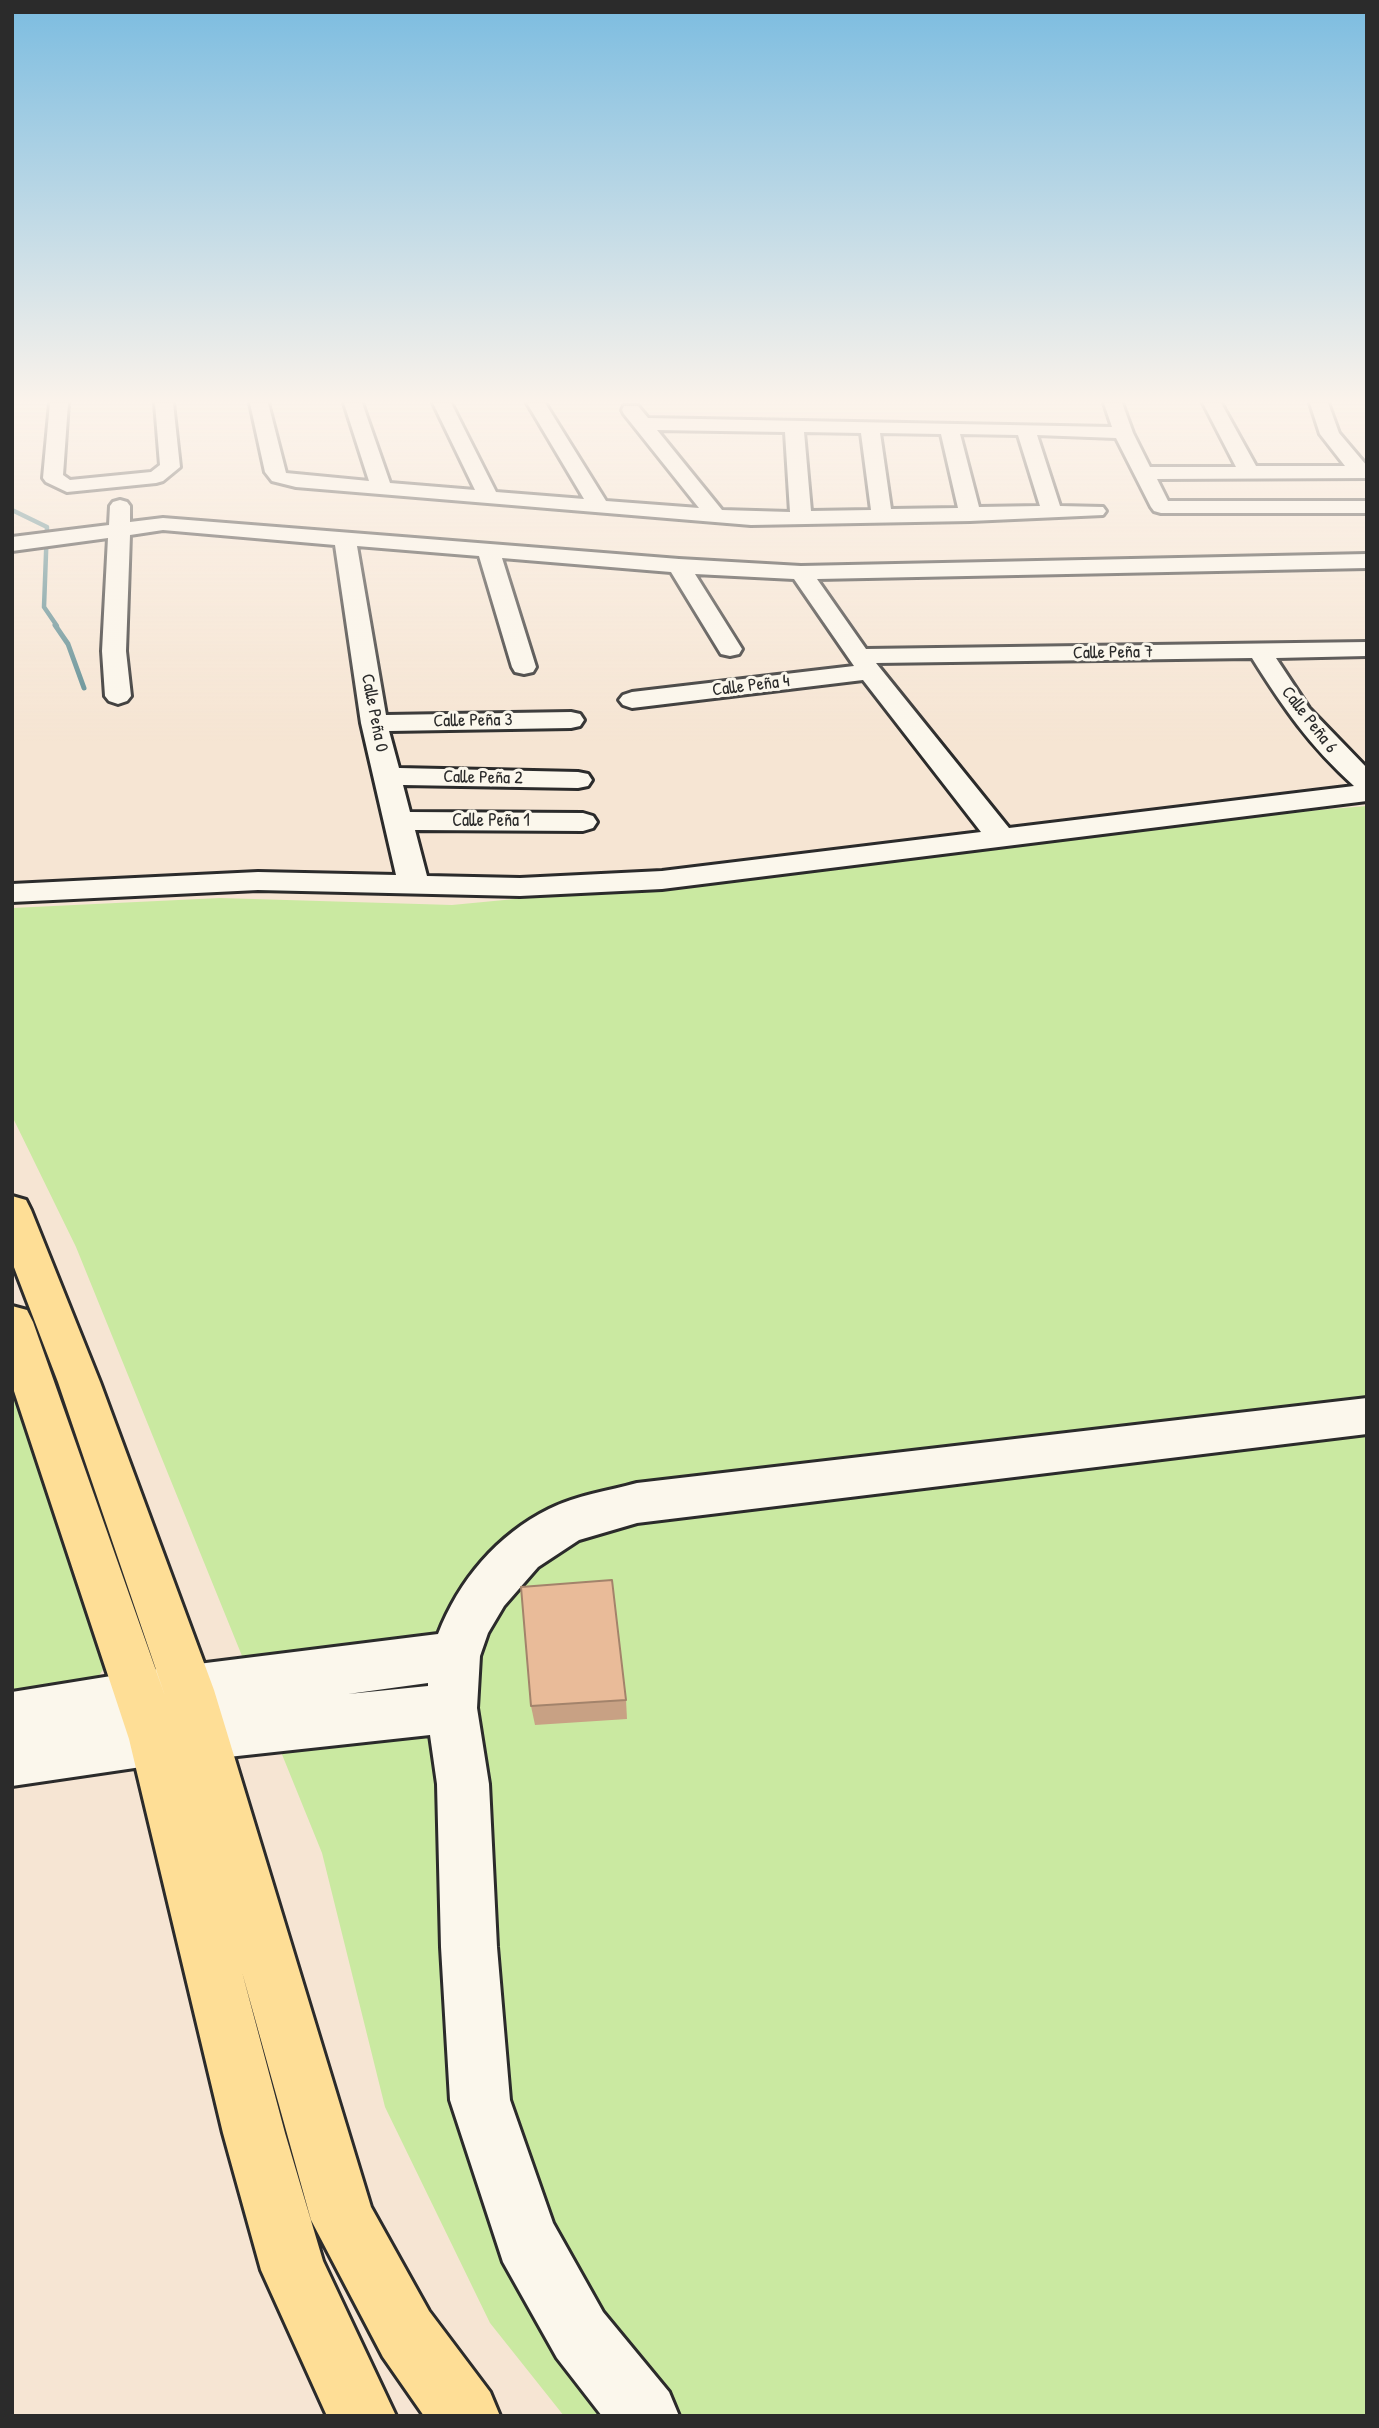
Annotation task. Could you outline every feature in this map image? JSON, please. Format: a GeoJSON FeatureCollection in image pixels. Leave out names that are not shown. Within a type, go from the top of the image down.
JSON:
{"type":"FeatureCollection","features":[{"type":"Feature","properties":{"kind":"main road"},"geometry":{"type":"LineString","coordinates":[[12,1210],[79,1382],[172,1715],[254,2133],[293,2270],[362,2416]]}},
{"type":"Feature","properties":{"kind":"main road"},"geometry":{"type":"LineString","coordinates":[[12,1322],[172,1715],[299,2076],[343,2220],[407,2334],[466,2416]]}},
{"type":"Feature","properties":{"kind":"street"},"geometry":{"type":"LineString","coordinates":[[118,696],[114,651],[119,516]]}},
{"type":"Feature","properties":{"kind":"street"},"geometry":{"type":"LineString","coordinates":[[720,516],[751,519],[913,516]]}},
{"type":"Feature","properties":{"kind":"street"},"geometry":{"type":"LineString","coordinates":[[12,544],[163,524],[679,566],[801,573],[1367,561]]}},
{"type":"Feature","properties":{"kind":"street","name":"Calle Peña 0"},"geometry":{"type":"LineString","coordinates":[[345,538],[374,723],[414,886]]}},
{"type":"Feature","properties":{"kind":"street"},"geometry":{"type":"LineString","coordinates":[[488,550],[524,667]]}},
{"type":"Feature","properties":{"kind":"street"},"geometry":{"type":"LineString","coordinates":[[679,566],[730,649]]}},
{"type":"Feature","properties":{"kind":"street"},"geometry":{"type":"LineString","coordinates":[[801,573],[864,664],[1001,838]]}},
{"type":"Feature","properties":{"kind":"street","name":"Calle Peña 7"},"geometry":{"type":"LineString","coordinates":[[864,664],[1259,650],[1367,649]]}},
{"type":"Feature","properties":{"kind":"street","name":"Calle Peña 6"},"geometry":{"type":"LineString","coordinates":[[1259,650],[1299,713],[1338,757],[1367,783]]}},
{"type":"Feature","properties":{"kind":"street","name":"Calle Peña 4"},"geometry":{"type":"LineString","coordinates":[[632,700],[864,664]]}},
{"type":"Feature","properties":{"kind":"street","name":"Calle Peña 3"},"geometry":{"type":"LineString","coordinates":[[374,723],[571,720]]}},
{"type":"Feature","properties":{"kind":"street","name":"Calle Peña 2"},"geometry":{"type":"LineString","coordinates":[[387,776],[578,780]]}},
{"type":"Feature","properties":{"kind":"street"},"geometry":{"type":"LineString","coordinates":[[12,893],[258,881],[336,881],[414,886],[572,886],[649,881],[1367,793]]}},
{"type":"Feature","properties":{"kind":"street","name":"Calle Peña 1"},"geometry":{"type":"LineString","coordinates":[[398,821],[583,822]]}},
{"type":"Feature","properties":{"kind":"street"},"geometry":{"type":"LineString","coordinates":[[645,2416],[579,2335],[526,2239],[480,2100],[469,1947],[463,1784],[454,1682],[467,1623],[486,1590],[521,1552],[566,1523],[637,1503],[1367,1416]]}},
{"type":"Feature","properties":{"kind":"street"},"geometry":{"type":"LineString","coordinates":[[12,1717],[172,1715],[454,1682]]}},
{"type":"Feature","properties":{"kind":"street"},"geometry":{"type":"LineString","coordinates":[[12,1760],[172,1715]]}},
{"type":"Feature","properties":{"kind":"green space"},"geometry":{"type":"Polygon","coordinates":[[[1367,806],[1367,2416],[564,2416],[490,2323],[385,2107],[322,1853],[76,1247],[12,1116],[12,908],[220,898],[452,905],[713,880],[1160,823],[1367,806]]]}},
{"type":"Feature","properties":{"kind":"green space"},"geometry":{"type":"Polygon","coordinates":[[[12,1392],[110,1660],[95,1681],[12,1704],[12,1392]]]}},
{"type":"Feature","properties":{"kind":"building"},"geometry":{"type":"Polygon","coordinates":[[[612,1580],[626,1700],[531,1706],[521,1587],[612,1580]]]}},
{"type":"Feature","properties":{"kind":"waterway"},"geometry":{"type":"LineString","coordinates":[[25,516],[47,527],[44,607],[57,626]]}},
{"type":"Feature","properties":{"kind":"waterway"},"geometry":{"type":"LineString","coordinates":[[55,625],[68,644],[84,688]]}}]}
